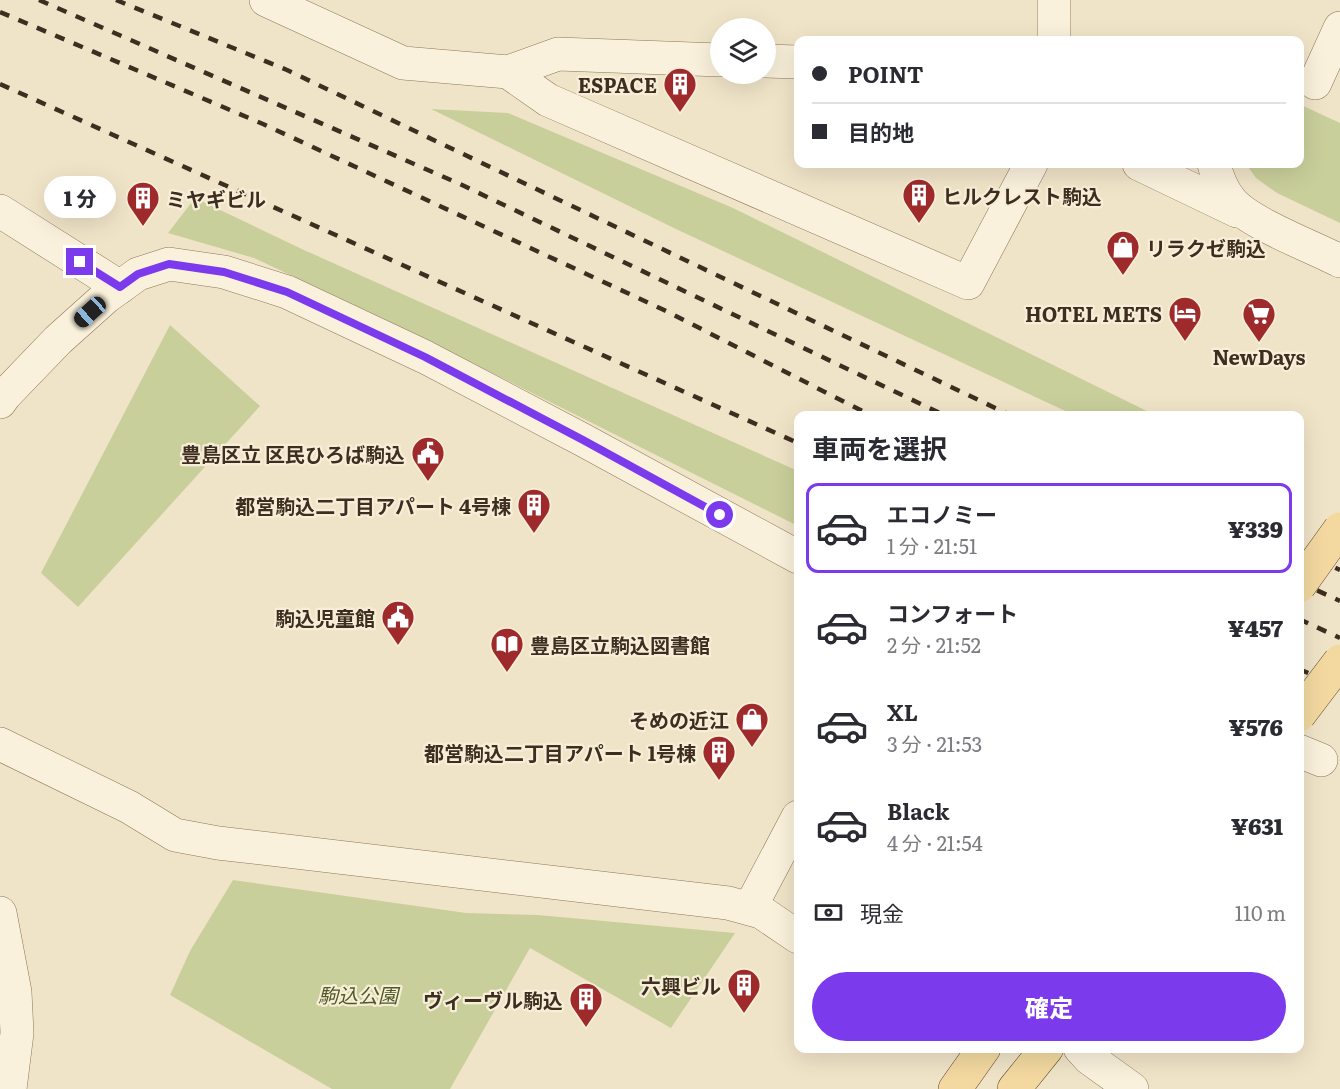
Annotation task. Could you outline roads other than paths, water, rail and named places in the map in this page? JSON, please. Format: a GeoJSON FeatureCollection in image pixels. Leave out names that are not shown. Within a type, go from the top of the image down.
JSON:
{"type":"FeatureCollection","features":[{"type":"Feature","properties":{"kind":"main road"},"geometry":{"type":"LineString","coordinates":[[1304,579],[1340,528]]}},
{"type":"Feature","properties":{"kind":"main road"},"geometry":{"type":"LineString","coordinates":[[1304,708],[1340,661]]}},
{"type":"Feature","properties":{"kind":"main road"},"geometry":{"type":"LineString","coordinates":[[955,1089],[973,1053]]}},
{"type":"Feature","properties":{"kind":"main road"},"geometry":{"type":"LineString","coordinates":[[1014,1089],[1043,1053]]}},
{"type":"Feature","properties":{"kind":"street"},"geometry":{"type":"LineString","coordinates":[[266,0],[403,63],[508,72],[558,54],[710,60]]}},
{"type":"Feature","properties":{"kind":"street"},"geometry":{"type":"LineString","coordinates":[[1054,0],[1054,36]]}},
{"type":"Feature","properties":{"kind":"street"},"geometry":{"type":"LineString","coordinates":[[1318,85],[1340,28]]}},
{"type":"Feature","properties":{"kind":"street"},"geometry":{"type":"LineString","coordinates":[[776,61],[794,62]]}},
{"type":"Feature","properties":{"kind":"street"},"geometry":{"type":"LineString","coordinates":[[508,72],[548,100],[968,283],[1029,168]]}},
{"type":"Feature","properties":{"kind":"street"},"geometry":{"type":"LineString","coordinates":[[1147,168],[1340,261]]}},
{"type":"Feature","properties":{"kind":"street"},"geometry":{"type":"LineString","coordinates":[[1215,168],[1217,178],[1231,202],[1252,218]]}},
{"type":"Feature","properties":{"kind":"street"},"geometry":{"type":"LineString","coordinates":[[0,211],[120,287]]}},
{"type":"Feature","properties":{"kind":"street"},"geometry":{"type":"LineString","coordinates":[[0,402],[4,395],[58,340],[138,274],[169,264],[224,272],[287,292],[425,357],[583,440],[794,556]]}},
{"type":"Feature","properties":{"kind":"street"},"geometry":{"type":"LineString","coordinates":[[0,744],[129,807],[176,835],[196,840],[483,873],[750,908],[761,912],[794,934]]}},
{"type":"Feature","properties":{"kind":"street"},"geometry":{"type":"LineString","coordinates":[[750,908],[794,825]]}},
{"type":"Feature","properties":{"kind":"street"},"geometry":{"type":"LineString","coordinates":[[0,913],[15,992],[17,1032],[10,1089]]}},
{"type":"Feature","properties":{"kind":"street"},"geometry":{"type":"LineString","coordinates":[[1084,1053],[1132,1089]]}},
{"type":"Feature","properties":{"kind":"railway"},"geometry":{"type":"LineString","coordinates":[[39,0],[460,184],[936,411]]}},
{"type":"Feature","properties":{"kind":"railway"},"geometry":{"type":"LineString","coordinates":[[116,0],[287,70],[1002,411]]}},
{"type":"Feature","properties":{"kind":"railway"},"geometry":{"type":"LineString","coordinates":[[0,12],[263,124],[664,310],[862,411]]}},
{"type":"Feature","properties":{"kind":"railway"},"geometry":{"type":"LineString","coordinates":[[0,84],[794,441]]}},
{"type":"Feature","properties":{"kind":"railway"},"geometry":{"type":"LineString","coordinates":[[1304,553],[1340,570]]}},
{"type":"Feature","properties":{"kind":"railway"},"geometry":{"type":"LineString","coordinates":[[1304,584],[1340,601]]}},
{"type":"Feature","properties":{"kind":"railway"},"geometry":{"type":"LineString","coordinates":[[1304,621],[1340,638]]}},
{"type":"Feature","properties":{"kind":"railway"},"geometry":{"type":"LineString","coordinates":[[1304,671],[1340,687]]}},
{"type":"Feature","properties":{"kind":"place","name":"ESPACE"},"geometry":{"type":"Point","coordinates":[680,113]}},
{"type":"Feature","properties":{"kind":"place","name":"ヒルクレスト駒込"},"geometry":{"type":"Point","coordinates":[919,224]}},
{"type":"Feature","properties":{"kind":"place","name":"ミヤギビル"},"geometry":{"type":"Point","coordinates":[143,227]}},
{"type":"Feature","properties":{"kind":"place","name":"リラクゼ駒込"},"geometry":{"type":"Point","coordinates":[1123,276]}},
{"type":"Feature","properties":{"kind":"place","name":"HOTEL METS"},"geometry":{"type":"Point","coordinates":[1185,342]}},
{"type":"Feature","properties":{"kind":"place","name":"NewDays"},"geometry":{"type":"Point","coordinates":[1259,343]}},
{"type":"Feature","properties":{"kind":"place","name":"豊島区立 区民ひろば駒込"},"geometry":{"type":"Point","coordinates":[428,482]}},
{"type":"Feature","properties":{"kind":"place","name":"都営駒込二丁目アパート 4号棟"},"geometry":{"type":"Point","coordinates":[534,534]}},
{"type":"Feature","properties":{"kind":"place","name":"駒込児童館"},"geometry":{"type":"Point","coordinates":[398,646]}},
{"type":"Feature","properties":{"kind":"place","name":"豊島区立駒込図書館"},"geometry":{"type":"Point","coordinates":[507,673]}},
{"type":"Feature","properties":{"kind":"place","name":"そめの近江"},"geometry":{"type":"Point","coordinates":[752,748]}},
{"type":"Feature","properties":{"kind":"place","name":"都営駒込二丁目アパート 1号棟"},"geometry":{"type":"Point","coordinates":[719,781]}},
{"type":"Feature","properties":{"kind":"place","name":"六興ビル"},"geometry":{"type":"Point","coordinates":[744,1014]}},
{"type":"Feature","properties":{"kind":"place","name":"ヴィーヴル駒込"},"geometry":{"type":"Point","coordinates":[586,1028]}},
{"type":"Feature","properties":{"kind":"park label","name":"駒込公園"},"geometry":{"type":"Point","coordinates":[358,994]}}]}
